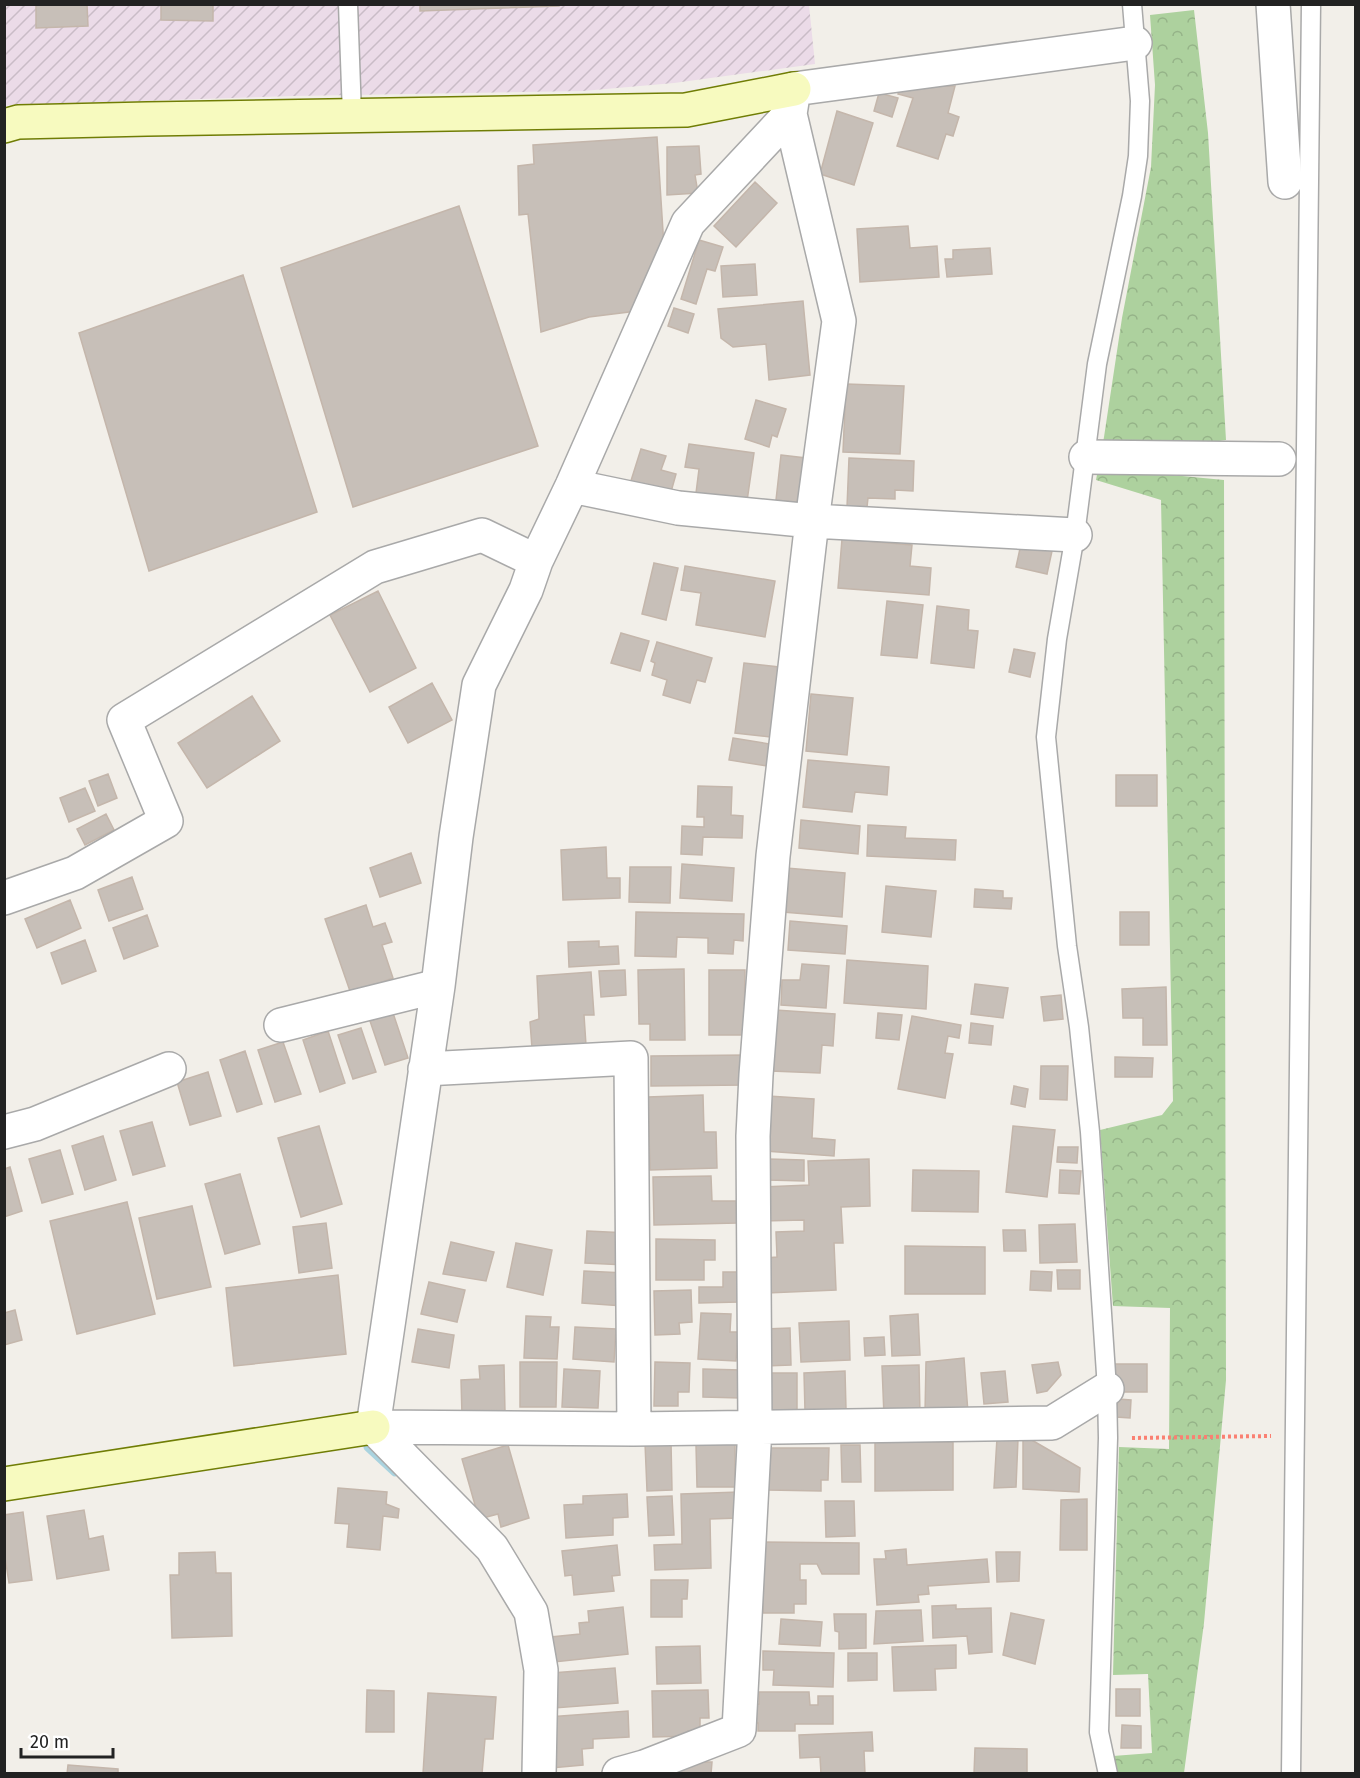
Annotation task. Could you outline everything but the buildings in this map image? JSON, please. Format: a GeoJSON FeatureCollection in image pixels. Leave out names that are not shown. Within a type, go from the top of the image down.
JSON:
{"type":"FeatureCollection","features":[{"type":"Feature","properties":{"kind":"street"},"geometry":{"type":"LineString","coordinates":[[1273,4],[1285,182]]}},
{"type":"Feature","properties":{"kind":"street"},"geometry":{"type":"LineString","coordinates":[[4,126],[18,122],[686,110],[792,102],[1135,43]]}},
{"type":"Feature","properties":{"kind":"street"},"geometry":{"type":"LineString","coordinates":[[373,1427],[438,986],[456,837],[479,685],[526,590],[536,561],[572,486],[688,223],[792,102]]}},
{"type":"Feature","properties":{"kind":"street"},"geometry":{"type":"LineString","coordinates":[[635,1771],[739,1730],[755,1427],[753,1136],[756,1075],[773,856],[812,521],[839,321],[792,102]]}},
{"type":"Feature","properties":{"kind":"street"},"geometry":{"type":"LineString","coordinates":[[1086,458],[1279,459]]}},
{"type":"Feature","properties":{"kind":"street"},"geometry":{"type":"LineString","coordinates":[[572,486],[678,508],[812,521],[1075,535]]}},
{"type":"Feature","properties":{"kind":"street"},"geometry":{"type":"LineString","coordinates":[[4,897],[75,873],[166,821],[124,720],[375,567],[482,535],[536,561]]}},
{"type":"Feature","properties":{"kind":"street"},"geometry":{"type":"LineString","coordinates":[[281,1025],[438,986]]}},
{"type":"Feature","properties":{"kind":"street"},"geometry":{"type":"LineString","coordinates":[[425,1069],[631,1058],[634,1429]]}},
{"type":"Feature","properties":{"kind":"street"},"geometry":{"type":"LineString","coordinates":[[4,1132],[35,1124],[169,1069]]}},
{"type":"Feature","properties":{"kind":"street"},"geometry":{"type":"LineString","coordinates":[[4,1484],[373,1427],[634,1429],[1052,1423],[1107,1389]]}},
{"type":"Feature","properties":{"kind":"street"},"geometry":{"type":"LineString","coordinates":[[373,1427],[492,1548],[531,1612],[541,1670],[539,1773]]}},
{"type":"Feature","properties":{"kind":"lane"},"geometry":{"type":"LineString","coordinates":[[348,4],[351,115]]}},
{"type":"Feature","properties":{"kind":"lane"},"geometry":{"type":"LineString","coordinates":[[1108,1773],[1099,1732],[1108,1438],[1107,1389],[1090,1132],[1079,1027],[1067,946],[1046,737],[1057,639],[1075,535],[1097,364],[1132,196],[1138,156],[1140,100],[1132,4]]}},
{"type":"Feature","properties":{"kind":"lane"},"geometry":{"type":"LineString","coordinates":[[1292,1773],[1311,4]]}},
{"type":"Feature","properties":{"kind":"path"},"geometry":{"type":"LineString","coordinates":[[1108,1438],[1272,1437]]}},
{"type":"Feature","properties":{"kind":"shaded area"},"geometry":{"type":"Polygon","coordinates":[[[4,5],[809,5],[815,64],[674,83],[583,91],[294,96],[5,106],[4,5]]]}},
{"type":"Feature","properties":{"kind":"green space"},"geometry":{"type":"Polygon","coordinates":[[[1194,10],[1208,133],[1226,440],[1151,451],[1151,473],[1224,480],[1226,1380],[1204,1623],[1184,1773],[1117,1773],[1113,1756],[1152,1753],[1148,1674],[1113,1675],[1119,1447],[1169,1449],[1170,1308],[1113,1306],[1100,1130],[1162,1115],[1173,1101],[1161,500],[1096,480],[1122,318],[1151,167],[1155,85],[1150,15],[1194,10]]]}},
{"type":"Feature","properties":{"kind":"waterway"},"geometry":{"type":"LineString","coordinates":[[368,1447],[395,1472]]}}]}
